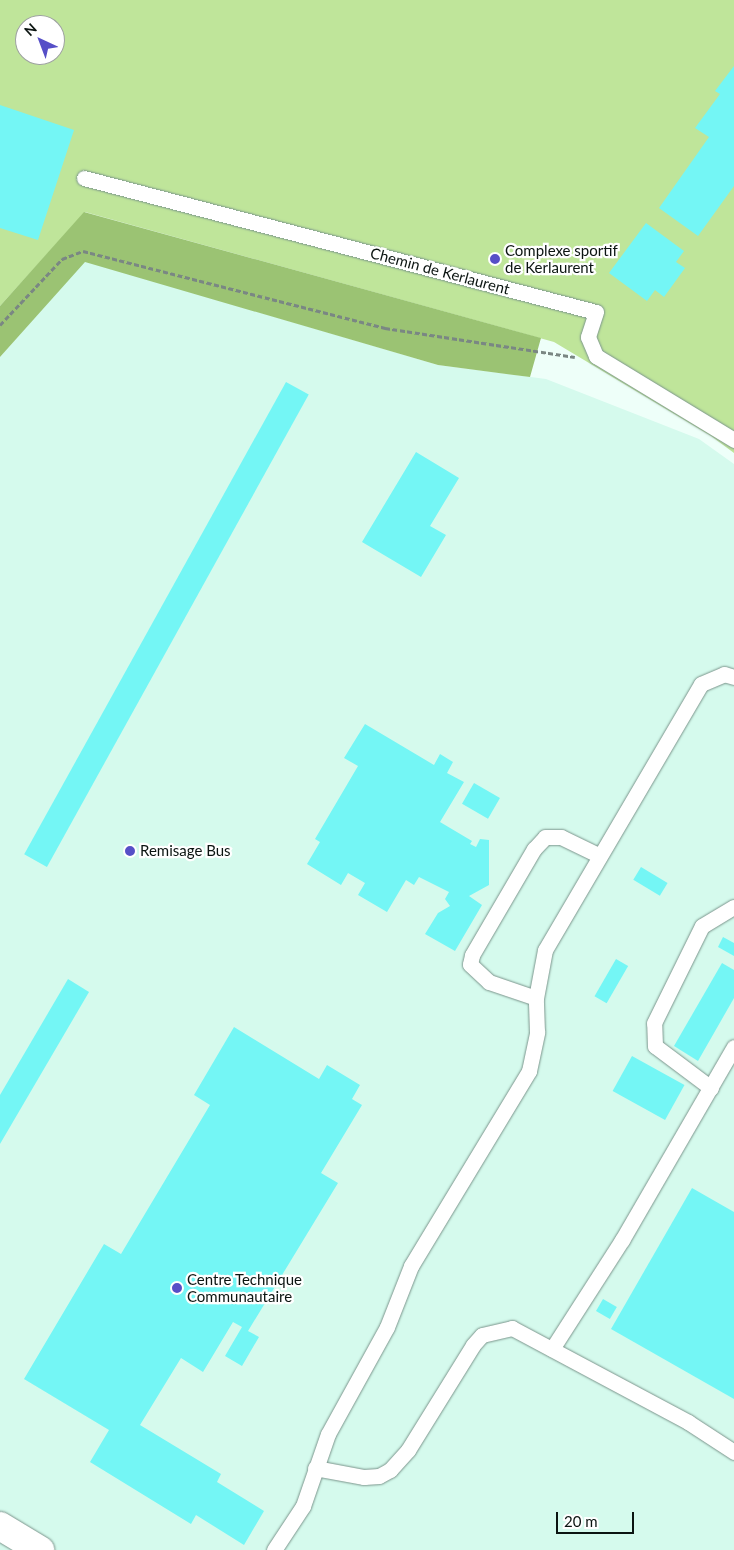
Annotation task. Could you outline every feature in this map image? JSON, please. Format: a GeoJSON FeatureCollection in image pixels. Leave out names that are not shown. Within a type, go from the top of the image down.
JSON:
{"type":"FeatureCollection","features":[{"type":"Feature","properties":{"kind":"street"},"geometry":{"type":"LineString","coordinates":[[0,1526],[40,1550]]}},
{"type":"Feature","properties":{"kind":"lane","name":"Chemin de Kerlaurent"},"geometry":{"type":"LineString","coordinates":[[84,178],[596,312],[588,337],[596,356]]}},
{"type":"Feature","properties":{"kind":"lane"},"geometry":{"type":"LineString","coordinates":[[596,356],[734,440]]}},
{"type":"Feature","properties":{"kind":"lane"},"geometry":{"type":"LineString","coordinates":[[274,1550],[303,1506],[314,1468],[328,1434],[387,1327],[411,1266],[529,1071],[537,1032],[536,998],[545,950],[701,684],[724,674],[734,677]]}},
{"type":"Feature","properties":{"kind":"lane"},"geometry":{"type":"LineString","coordinates":[[536,998],[489,982],[470,964],[472,955],[534,849],[545,836],[561,837],[600,856]]}},
{"type":"Feature","properties":{"kind":"lane"},"geometry":{"type":"LineString","coordinates":[[710,1088],[655,1046],[654,1023],[702,926],[734,907]]}},
{"type":"Feature","properties":{"kind":"lane"},"geometry":{"type":"LineString","coordinates":[[552,1348],[622,1240],[734,1046]]}},
{"type":"Feature","properties":{"kind":"lane"},"geometry":{"type":"LineString","coordinates":[[314,1468],[364,1477],[379,1476],[390,1470],[408,1450],[457,1368],[482,1335],[512,1328],[688,1422],[734,1452]]}},
{"type":"Feature","properties":{"kind":"path"},"geometry":{"type":"LineString","coordinates":[[0,325],[62,259],[83,251],[385,328],[570,358],[596,356]]}},
{"type":"Feature","properties":{"kind":"shaded area"},"geometry":{"type":"Polygon","coordinates":[[[85,261],[438,365],[546,379],[699,439],[734,464],[734,1550],[0,1550],[0,357],[85,261]]]}},
{"type":"Feature","properties":{"kind":"green space","name":"Complexe sportif de Kerlaurent"},"geometry":{"type":"Polygon","coordinates":[[[0,0],[734,0],[734,453],[711,436],[554,342],[85,212],[0,306],[0,0]]]}},
{"type":"Feature","properties":{"kind":"green space"},"geometry":{"type":"Polygon","coordinates":[[[84,212],[541,338],[530,377],[438,365],[85,262],[0,357],[0,306],[84,212]]]}},
{"type":"Feature","properties":{"kind":"building"},"geometry":{"type":"Polygon","coordinates":[[[734,66],[734,186],[698,236],[659,208],[709,137],[695,128],[720,94],[715,91],[734,66]]]}},
{"type":"Feature","properties":{"kind":"building"},"geometry":{"type":"Polygon","coordinates":[[[0,105],[74,130],[38,240],[0,228],[0,105]]]}},
{"type":"Feature","properties":{"kind":"building"},"geometry":{"type":"Polygon","coordinates":[[[646,223],[684,251],[676,262],[685,268],[664,297],[655,290],[647,301],[609,273],[646,223]]]}},
{"type":"Feature","properties":{"kind":"building"},"geometry":{"type":"Polygon","coordinates":[[[286,382],[309,395],[47,867],[24,854],[286,382]]]}},
{"type":"Feature","properties":{"kind":"building"},"geometry":{"type":"Polygon","coordinates":[[[416,452],[459,478],[430,526],[446,535],[421,577],[362,542],[416,452]]]}},
{"type":"Feature","properties":{"kind":"building"},"geometry":{"type":"Polygon","coordinates":[[[365,724],[434,765],[440,754],[453,762],[447,773],[464,782],[440,822],[472,841],[470,844],[476,847],[480,839],[489,840],[489,885],[469,896],[482,905],[455,951],[425,934],[438,913],[450,906],[445,899],[449,892],[419,877],[414,885],[406,880],[387,912],[358,895],[365,883],[348,873],[341,885],[307,864],[320,842],[315,839],[358,766],[344,758],[365,724]]]}},
{"type":"Feature","properties":{"kind":"building"},"geometry":{"type":"Polygon","coordinates":[[[474,783],[500,798],[488,819],[462,804],[474,783]]]}},
{"type":"Feature","properties":{"kind":"building"},"geometry":{"type":"Polygon","coordinates":[[[641,867],[668,883],[660,896],[633,880],[641,867]]]}},
{"type":"Feature","properties":{"kind":"building"},"geometry":{"type":"Polygon","coordinates":[[[723,937],[734,943],[734,956],[718,947],[723,937]]]}},
{"type":"Feature","properties":{"kind":"building"},"geometry":{"type":"Polygon","coordinates":[[[616,959],[628,966],[607,1003],[594,996],[616,959]]]}},
{"type":"Feature","properties":{"kind":"building"},"geometry":{"type":"Polygon","coordinates":[[[722,963],[734,970],[734,998],[698,1061],[674,1046],[722,963]]]}},
{"type":"Feature","properties":{"kind":"building"},"geometry":{"type":"Polygon","coordinates":[[[68,979],[89,992],[0,1144],[0,1095],[68,979]]]}},
{"type":"Feature","properties":{"kind":"building","name":"Centre Technique Communautaire"},"geometry":{"type":"Polygon","coordinates":[[[234,1027],[319,1079],[327,1065],[360,1085],[352,1099],[362,1105],[321,1173],[338,1183],[248,1331],[259,1337],[242,1366],[225,1356],[242,1327],[233,1322],[203,1372],[181,1358],[140,1425],[221,1474],[217,1482],[264,1511],[244,1545],[196,1515],[191,1524],[90,1462],[109,1430],[24,1379],[104,1244],[121,1254],[210,1105],[194,1095],[234,1027]]]}},
{"type":"Feature","properties":{"kind":"building"},"geometry":{"type":"Polygon","coordinates":[[[632,1056],[684,1085],[665,1120],[613,1091],[632,1056]]]}},
{"type":"Feature","properties":{"kind":"building"},"geometry":{"type":"Polygon","coordinates":[[[692,1188],[734,1212],[734,1399],[611,1329],[692,1188]]]}},
{"type":"Feature","properties":{"kind":"building"},"geometry":{"type":"Polygon","coordinates":[[[603,1299],[617,1307],[610,1319],[596,1311],[603,1299]]]}},
{"type":"Feature","properties":{"kind":"place","name":"Complexe sportif de Kerlaurent"},"geometry":{"type":"Point","coordinates":[495,259]}},
{"type":"Feature","properties":{"kind":"place","name":"Remisage Bus"},"geometry":{"type":"Point","coordinates":[130,851]}},
{"type":"Feature","properties":{"kind":"place","name":"Centre Technique Communautaire"},"geometry":{"type":"Point","coordinates":[177,1288]}}]}
